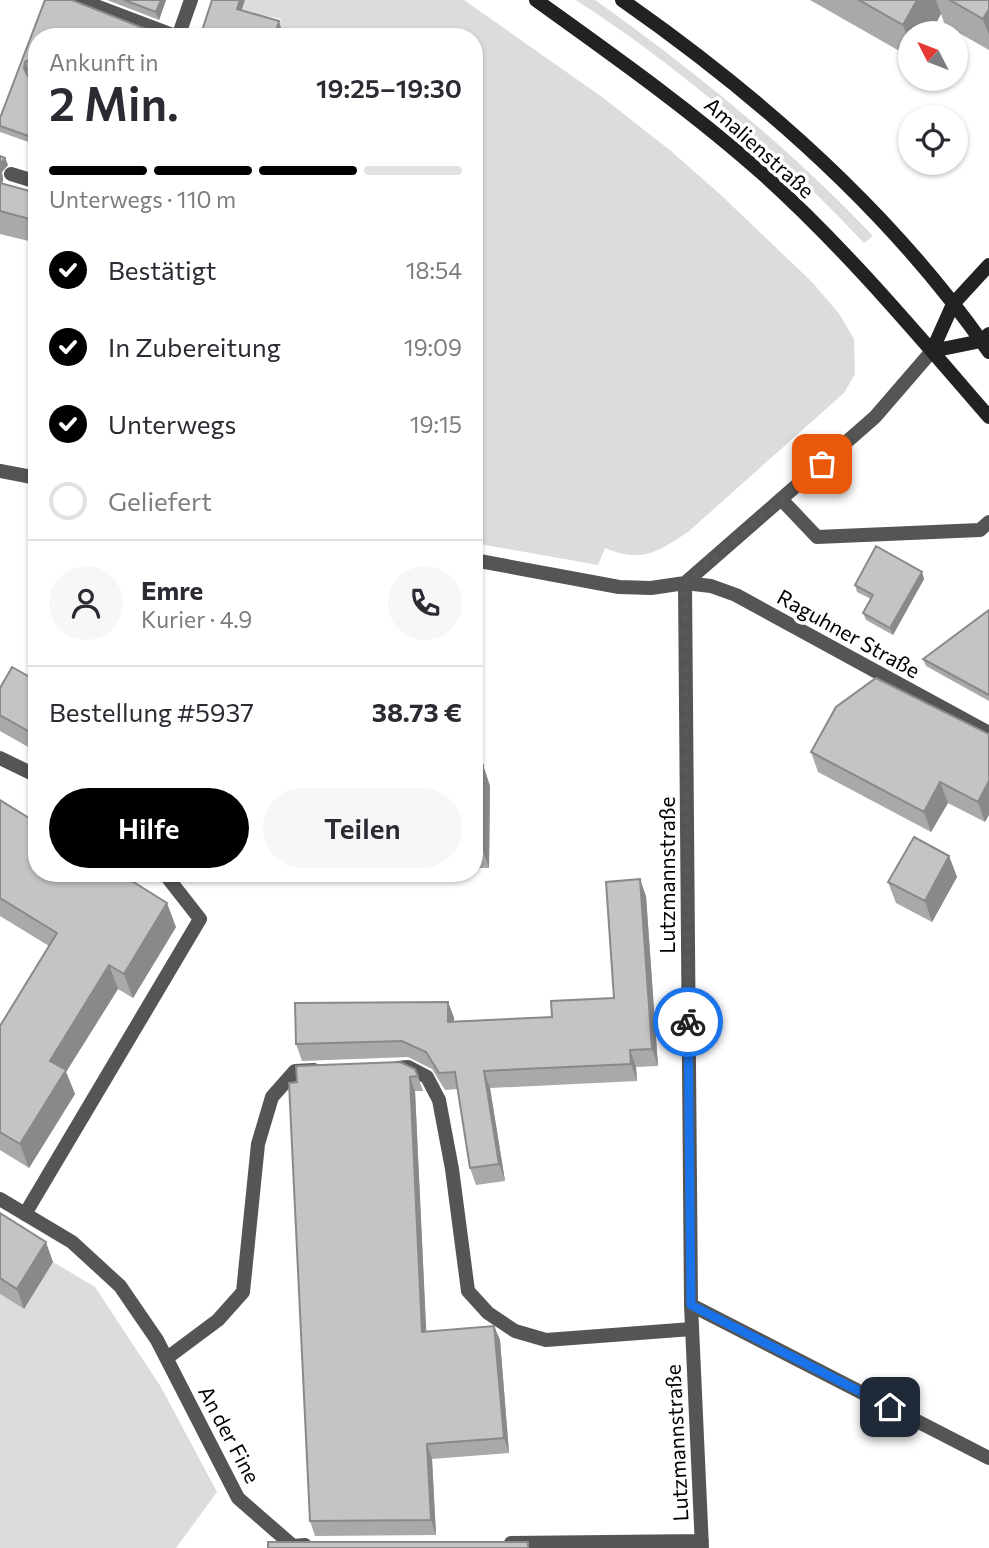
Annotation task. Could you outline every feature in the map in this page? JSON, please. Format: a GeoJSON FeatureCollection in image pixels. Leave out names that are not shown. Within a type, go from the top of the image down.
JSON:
{"type":"FeatureCollection","features":[{"type":"Feature","properties":{"kind":"main road","name":"Amalienstraße"},"geometry":{"type":"LineString","coordinates":[[536,0],[690,112],[765,177],[846,256],[932,351]]}},
{"type":"Feature","properties":{"kind":"main road","name":"Amalienstraße"},"geometry":{"type":"LineString","coordinates":[[622,0],[676,37],[802,142],[896,237],[986,342]]}},
{"type":"Feature","properties":{"kind":"main road"},"geometry":{"type":"LineString","coordinates":[[932,351],[953,304],[989,265]]}},
{"type":"Feature","properties":{"kind":"main road"},"geometry":{"type":"LineString","coordinates":[[932,351],[986,342]]}},
{"type":"Feature","properties":{"kind":"main road"},"geometry":{"type":"LineString","coordinates":[[932,351],[989,417]]}},
{"type":"Feature","properties":{"kind":"street"},"geometry":{"type":"LineString","coordinates":[[80,0],[154,28]]}},
{"type":"Feature","properties":{"kind":"street"},"geometry":{"type":"LineString","coordinates":[[181,28],[191,0]]}},
{"type":"Feature","properties":{"kind":"street"},"geometry":{"type":"LineString","coordinates":[[11,174],[28,180]]}},
{"type":"Feature","properties":{"kind":"street"},"geometry":{"type":"LineString","coordinates":[[483,562],[619,587],[651,588],[685,583],[880,411],[932,351]]}},
{"type":"Feature","properties":{"kind":"street"},"geometry":{"type":"LineString","coordinates":[[0,471],[28,476]]}},
{"type":"Feature","properties":{"kind":"street"},"geometry":{"type":"LineString","coordinates":[[781,499],[817,537],[979,530],[989,522]]}},
{"type":"Feature","properties":{"kind":"street","name":"Raguhner Straße"},"geometry":{"type":"LineString","coordinates":[[685,583],[711,586],[736,595],[989,733]]}},
{"type":"Feature","properties":{"kind":"street","name":"Lutzmannstraße"},"geometry":{"type":"LineString","coordinates":[[685,583],[691,1305],[702,1544]]}},
{"type":"Feature","properties":{"kind":"street"},"geometry":{"type":"LineString","coordinates":[[0,758],[28,772]]}},
{"type":"Feature","properties":{"kind":"street"},"geometry":{"type":"LineString","coordinates":[[25,1214],[200,919],[171,882]]}},
{"type":"Feature","properties":{"kind":"street"},"geometry":{"type":"LineString","coordinates":[[383,1068],[408,1068],[427,1077],[439,1100],[452,1170],[468,1291],[488,1313],[515,1331],[546,1340],[692,1329]]}},
{"type":"Feature","properties":{"kind":"street"},"geometry":{"type":"LineString","coordinates":[[167,1358],[218,1320],[243,1292],[258,1144],[272,1097],[295,1071],[333,1070]]}},
{"type":"Feature","properties":{"kind":"street","name":"An der Fine"},"geometry":{"type":"LineString","coordinates":[[0,1199],[72,1242],[120,1286],[167,1358],[238,1498],[293,1546],[320,1545]]}},
{"type":"Feature","properties":{"kind":"street"},"geometry":{"type":"LineString","coordinates":[[691,1305],[989,1458]]}},
{"type":"Feature","properties":{"kind":"street"},"geometry":{"type":"LineString","coordinates":[[498,1543],[702,1544]]}},
{"type":"Feature","properties":{"kind":"shaded area"},"geometry":{"type":"Polygon","coordinates":[[[245,0],[464,0],[602,97],[671,151],[813,283],[840,315],[854,339],[855,374],[844,393],[688,532],[648,554],[629,555],[605,548],[598,565],[483,545],[483,28],[278,28],[281,19],[242,11],[245,0]]]}},
{"type":"Feature","properties":{"kind":"shaded area"},"geometry":{"type":"Polygon","coordinates":[[[576,0],[595,0],[669,54],[774,141],[873,236],[864,243],[797,176],[727,113],[653,54],[576,0]]]}},
{"type":"Feature","properties":{"kind":"shaded area"},"geometry":{"type":"Polygon","coordinates":[[[53,1262],[95,1287],[161,1387],[217,1492],[176,1548],[0,1548],[0,1294],[24,1309],[53,1262]]]}},
{"type":"Feature","properties":{"kind":"building"},"geometry":{"type":"Polygon","coordinates":[[[45,0],[72,0],[143,28],[34,28],[45,0]]]}},
{"type":"Feature","properties":{"kind":"building"},"geometry":{"type":"Polygon","coordinates":[[[124,0],[161,0],[156,12],[124,0]]]}},
{"type":"Feature","properties":{"kind":"building"},"geometry":{"type":"Polygon","coordinates":[[[212,0],[240,0],[237,9],[279,21],[277,28],[203,28],[212,0]]]}},
{"type":"Feature","properties":{"kind":"building"},"geometry":{"type":"Polygon","coordinates":[[[859,0],[917,0],[905,21],[898,22],[859,0]]]}},
{"type":"Feature","properties":{"kind":"building"},"geometry":{"type":"Polygon","coordinates":[[[950,0],[989,0],[989,9],[983,19],[950,0]]]}},
{"type":"Feature","properties":{"kind":"building"},"geometry":{"type":"Polygon","coordinates":[[[28,45],[28,60],[24,68],[28,76],[28,136],[0,126],[0,118],[28,45]]]}},
{"type":"Feature","properties":{"kind":"building"},"geometry":{"type":"Polygon","coordinates":[[[0,183],[28,191],[28,219],[0,211],[0,183]]]}},
{"type":"Feature","properties":{"kind":"building"},"geometry":{"type":"Polygon","coordinates":[[[876,546],[922,572],[890,628],[863,613],[873,595],[855,585],[876,546]]]}},
{"type":"Feature","properties":{"kind":"building"},"geometry":{"type":"Polygon","coordinates":[[[989,610],[989,695],[923,659],[989,610]]]}},
{"type":"Feature","properties":{"kind":"building"},"geometry":{"type":"Polygon","coordinates":[[[12,667],[28,676],[28,731],[0,715],[0,688],[12,667]]]}},
{"type":"Feature","properties":{"kind":"building"},"geometry":{"type":"Polygon","coordinates":[[[876,678],[989,734],[989,781],[978,802],[940,782],[924,812],[811,752],[836,707],[876,678]]]}},
{"type":"Feature","properties":{"kind":"building"},"geometry":{"type":"Polygon","coordinates":[[[0,800],[28,817],[28,882],[133,882],[167,903],[124,974],[109,965],[50,1061],[66,1070],[20,1144],[0,1132],[0,1026],[57,933],[0,898],[0,800]]]}},
{"type":"Feature","properties":{"kind":"building"},"geometry":{"type":"Polygon","coordinates":[[[914,837],[949,856],[925,901],[888,882],[914,837]]]}},
{"type":"Feature","properties":{"kind":"building"},"geometry":{"type":"Polygon","coordinates":[[[640,879],[652,1049],[630,1050],[631,1064],[484,1071],[499,1164],[470,1168],[455,1072],[439,1073],[426,1052],[402,1041],[296,1044],[295,1003],[448,1002],[448,1022],[552,1017],[551,1001],[614,998],[606,882],[640,879]]]}},
{"type":"Feature","properties":{"kind":"building"},"geometry":{"type":"Polygon","coordinates":[[[400,1062],[415,1069],[418,1076],[410,1077],[422,1332],[494,1326],[504,1438],[427,1444],[431,1520],[310,1521],[289,1083],[297,1082],[296,1066],[400,1062]]]}},
{"type":"Feature","properties":{"kind":"building"},"geometry":{"type":"Polygon","coordinates":[[[0,1213],[46,1242],[17,1289],[0,1278],[0,1213]]]}},
{"type":"Feature","properties":{"kind":"building"},"geometry":{"type":"Polygon","coordinates":[[[268,1542],[528,1542],[528,1548],[268,1548],[268,1542]]]}},
{"type":"Feature","properties":{"kind":"way so far"},"geometry":{"type":"LineString","coordinates":[[688,1022],[685,583],[822,464]]}},
{"type":"Feature","properties":{"kind":"route"},"geometry":{"type":"LineString","coordinates":[[688,1022],[691,1305],[890,1407]]}}]}
